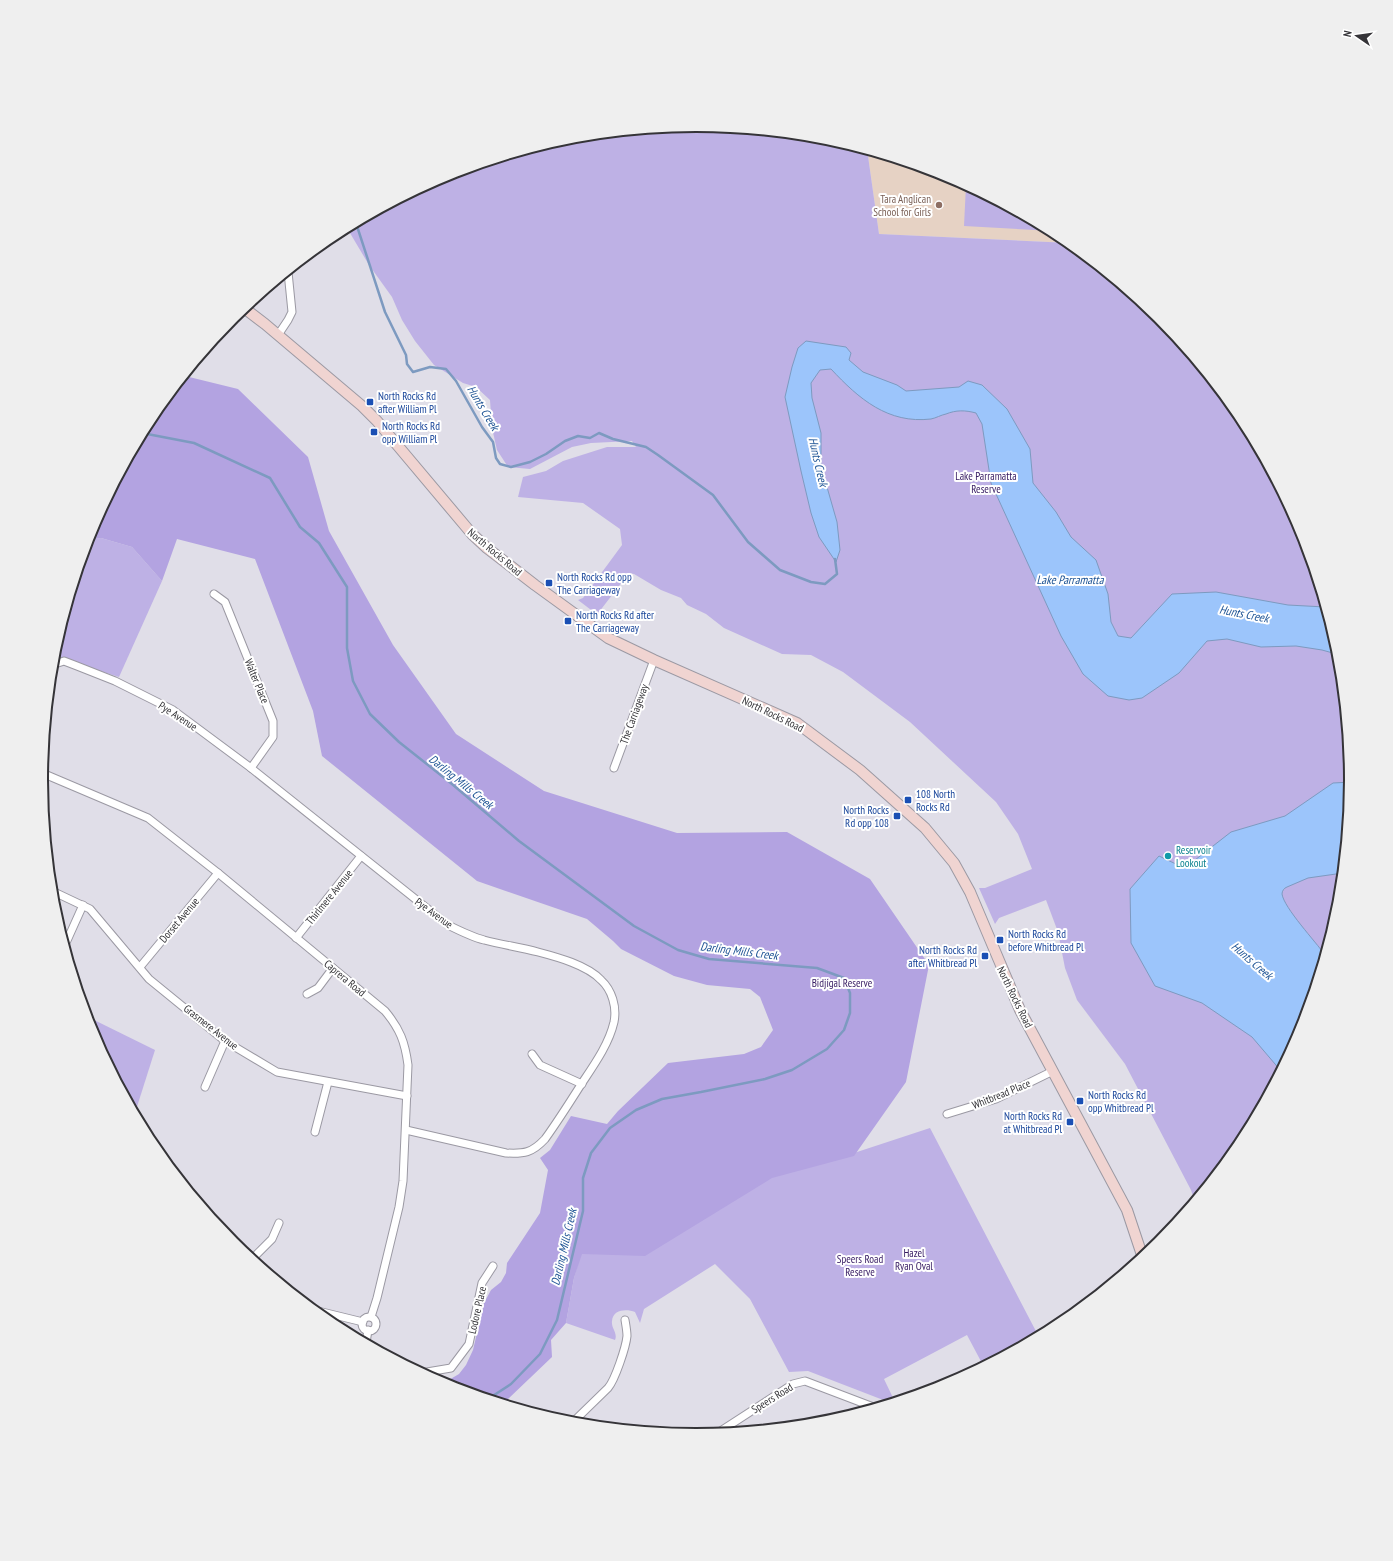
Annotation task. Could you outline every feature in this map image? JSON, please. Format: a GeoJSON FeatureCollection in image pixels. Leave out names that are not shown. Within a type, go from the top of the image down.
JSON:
{"type":"FeatureCollection","features":[{"type":"Feature","properties":{"kind":"main road","name":"North Rocks Road"},"geometry":{"type":"LineString","coordinates":[[249,312],[278,334],[362,406],[377,421],[462,523],[487,548],[608,638],[797,723],[855,766],[925,828],[947,853],[970,892],[1020,1010],[1054,1071],[1127,1210],[1141,1252]]}},
{"type":"Feature","properties":{"kind":"street"},"geometry":{"type":"LineString","coordinates":[[278,334],[292,312],[289,277]]}},
{"type":"Feature","properties":{"kind":"street","name":"Walter Place"},"geometry":{"type":"LineString","coordinates":[[214,594],[225,602],[273,721],[273,737],[251,768]]}},
{"type":"Feature","properties":{"kind":"street","name":"The Carriageway"},"geometry":{"type":"LineString","coordinates":[[614,768],[654,660]]}},
{"type":"Feature","properties":{"kind":"street","name":"Pye Avenue"},"geometry":{"type":"LineString","coordinates":[[59,663],[64,662],[77,666],[115,681],[173,710],[251,768],[448,925],[486,941],[563,959],[591,972],[601,979],[613,999],[615,1010],[611,1032],[582,1084],[546,1139],[537,1148],[528,1152],[517,1154],[506,1153],[406,1130]]}},
{"type":"Feature","properties":{"kind":"street","name":"Caprera Road"},"geometry":{"type":"LineString","coordinates":[[48,776],[148,818],[334,968],[385,1011],[395,1023],[406,1049],[408,1065],[403,1181],[399,1207],[371,1317]]}},
{"type":"Feature","properties":{"kind":"street","name":"Thirlmere Avenue"},"geometry":{"type":"LineString","coordinates":[[296,938],[361,856]]}},
{"type":"Feature","properties":{"kind":"street","name":"Dorset Avenue"},"geometry":{"type":"LineString","coordinates":[[140,967],[218,873]]}},
{"type":"Feature","properties":{"kind":"street","name":"Grasmere Avenue"},"geometry":{"type":"LineString","coordinates":[[58,894],[90,909],[149,979],[225,1041],[277,1072],[407,1096]]}},
{"type":"Feature","properties":{"kind":"street"},"geometry":{"type":"LineString","coordinates":[[68,939],[83,905]]}},
{"type":"Feature","properties":{"kind":"street"},"geometry":{"type":"LineString","coordinates":[[307,994],[318,988],[334,968]]}},
{"type":"Feature","properties":{"kind":"street"},"geometry":{"type":"LineString","coordinates":[[205,1087],[225,1041]]}},
{"type":"Feature","properties":{"kind":"street"},"geometry":{"type":"LineString","coordinates":[[532,1054],[540,1065],[582,1084]]}},
{"type":"Feature","properties":{"kind":"street","name":"Whitbread Place"},"geometry":{"type":"LineString","coordinates":[[947,1114],[996,1099],[1054,1071]]}},
{"type":"Feature","properties":{"kind":"street"},"geometry":{"type":"LineString","coordinates":[[315,1132],[328,1082]]}},
{"type":"Feature","properties":{"kind":"street"},"geometry":{"type":"LineString","coordinates":[[256,1255],[272,1239],[279,1223]]}},
{"type":"Feature","properties":{"kind":"street","name":"Lodore Place"},"geometry":{"type":"LineString","coordinates":[[430,1371],[451,1368],[469,1344],[482,1283],[492,1266]]}},
{"type":"Feature","properties":{"kind":"street"},"geometry":{"type":"LineString","coordinates":[[327,1313],[363,1322]]}},
{"type":"Feature","properties":{"kind":"street"},"geometry":{"type":"LineString","coordinates":[[363,1322],[366,1318],[371,1317],[375,1320],[376,1325],[373,1329],[368,1330]]}},
{"type":"Feature","properties":{"kind":"street"},"geometry":{"type":"LineString","coordinates":[[577,1418],[608,1388],[613,1381],[627,1339],[625,1320]]}},
{"type":"Feature","properties":{"kind":"street"},"geometry":{"type":"LineString","coordinates":[[363,1322],[364,1327],[368,1330]]}},
{"type":"Feature","properties":{"kind":"street"},"geometry":{"type":"LineString","coordinates":[[367,1339],[368,1330]]}},
{"type":"Feature","properties":{"kind":"street","name":"Speers Road"},"geometry":{"type":"LineString","coordinates":[[725,1428],[793,1384],[805,1381],[869,1405]]}},
{"type":"Feature","properties":{"kind":"shaded area","name":"Tara Anglican School for Girls"},"geometry":{"type":"Polygon","coordinates":[[[868,156],[905,166],[945,181],[1021,219],[1059,242],[879,234],[868,156]]]}},
{"type":"Feature","properties":{"kind":"green space","name":"Lake Parramatta Reserve"},"geometry":{"type":"Polygon","coordinates":[[[654,133],[739,133],[823,144],[868,155],[879,234],[1059,242],[1124,293],[1155,322],[1184,353],[1236,420],[1258,456],[1296,532],[1311,572],[1333,654],[1344,738],[1345,780],[1344,823],[1333,907],[1311,989],[1296,1029],[1258,1105],[1236,1141],[1193,1197],[1125,1064],[1077,1000],[1065,968],[1058,932],[1046,900],[999,918],[995,924],[979,888],[985,888],[1032,869],[1018,834],[996,802],[910,722],[843,672],[811,655],[782,654],[724,628],[706,614],[687,605],[681,598],[661,590],[634,574],[629,573],[599,612],[599,616],[578,600],[583,598],[622,545],[620,529],[583,503],[518,497],[523,477],[546,471],[563,461],[607,447],[636,447],[632,441],[591,443],[572,447],[530,469],[508,467],[497,450],[492,428],[490,400],[476,387],[463,383],[434,365],[415,341],[402,320],[392,297],[369,265],[350,233],[410,199],[448,181],[488,166],[570,144],[612,138],[654,133]]]}},
{"type":"Feature","properties":{"kind":"green space"},"geometry":{"type":"Polygon","coordinates":[[[966,191],[1021,219],[1039,230],[964,226],[966,191]]]}},
{"type":"Feature","properties":{"kind":"green space","name":"Bidjigal Reserve"},"geometry":{"type":"Polygon","coordinates":[[[189,377],[238,389],[308,457],[329,531],[393,645],[456,734],[544,791],[677,833],[787,832],[870,879],[929,965],[906,1082],[854,1156],[772,1178],[645,1256],[582,1254],[574,1278],[566,1323],[551,1340],[552,1357],[508,1399],[508,1401],[448,1380],[459,1374],[466,1365],[473,1350],[484,1303],[491,1290],[501,1282],[506,1273],[507,1263],[540,1213],[548,1170],[540,1158],[550,1150],[571,1116],[607,1124],[618,1111],[668,1063],[744,1054],[761,1047],[773,1030],[760,997],[750,989],[707,985],[674,976],[621,949],[587,919],[477,881],[322,756],[313,711],[255,559],[177,539],[162,581],[132,547],[101,538],[94,539],[115,494],[135,456],[157,420],[189,377]]]}},
{"type":"Feature","properties":{"kind":"green space"},"geometry":{"type":"Polygon","coordinates":[[[101,538],[132,547],[162,581],[119,677],[59,658],[70,613],[82,572],[94,539],[101,538]]]}},
{"type":"Feature","properties":{"kind":"green space"},"geometry":{"type":"Polygon","coordinates":[[[94,1020],[155,1050],[137,1108],[115,1067],[94,1020]]]}},
{"type":"Feature","properties":{"kind":"green space","name":"Speers Road Reserve"},"geometry":{"type":"Polygon","coordinates":[[[930,1128],[1037,1332],[982,1363],[967,1335],[884,1379],[893,1398],[885,1401],[808,1371],[789,1372],[750,1299],[715,1264],[644,1309],[640,1323],[635,1312],[624,1310],[615,1314],[612,1324],[616,1335],[615,1340],[566,1323],[574,1278],[588,1229],[854,1153],[930,1128]]]}},
{"type":"Feature","properties":{"kind":"water","name":"Lake Parramatta"},"geometry":{"type":"Polygon","coordinates":[[[806,341],[846,347],[851,353],[849,360],[863,372],[897,385],[906,391],[959,387],[968,381],[982,385],[1007,409],[1030,449],[1033,483],[1056,512],[1071,537],[1096,560],[1108,594],[1111,622],[1118,636],[1131,638],[1172,594],[1216,592],[1288,605],[1321,607],[1333,653],[1296,646],[1261,647],[1227,639],[1207,641],[1179,673],[1142,698],[1129,700],[1108,696],[1083,674],[1061,636],[991,483],[982,424],[976,413],[957,411],[931,419],[916,420],[901,418],[875,407],[852,390],[831,369],[820,370],[811,383],[812,398],[821,433],[821,466],[837,522],[840,550],[836,562],[819,537],[811,513],[785,397],[798,348],[806,341]]]}},
{"type":"Feature","properties":{"kind":"water"},"geometry":{"type":"Polygon","coordinates":[[[1345,782],[1344,823],[1338,874],[1308,878],[1286,887],[1282,892],[1288,908],[1322,951],[1311,989],[1296,1029],[1278,1067],[1252,1037],[1202,1003],[1155,986],[1131,943],[1130,889],[1159,856],[1178,865],[1195,860],[1231,832],[1285,816],[1333,783],[1345,782]]]}},
{"type":"Feature","properties":{"kind":"waterway","name":"Hunts Creek"},"geometry":{"type":"LineString","coordinates":[[358,228],[385,312],[406,355],[407,364],[413,372],[430,367],[446,369],[456,381],[482,427],[493,442],[496,458],[500,464],[511,467],[530,462],[546,454],[565,441],[578,436],[590,438],[599,433],[613,439],[646,447],[713,495],[748,542],[780,570],[811,582],[825,584],[837,574],[835,559]]}},
{"type":"Feature","properties":{"kind":"waterway","name":"Darling Mills Creek"},"geometry":{"type":"LineString","coordinates":[[148,434],[194,443],[270,478],[300,527],[319,543],[347,587],[347,648],[353,681],[370,714],[399,742],[452,784],[519,841],[634,926],[678,950],[709,959],[817,968],[844,978],[850,993],[850,1013],[844,1030],[827,1049],[792,1070],[765,1079],[662,1099],[636,1110],[610,1128],[591,1153],[583,1178],[583,1211],[557,1320],[540,1354],[511,1384],[492,1396]]}},
{"type":"Feature","properties":{"kind":"place","name":"Tara Anglican School for Girls"},"geometry":{"type":"Point","coordinates":[939,205]}},
{"type":"Feature","properties":{"kind":"place","name":"North Rocks Rd after William Pl"},"geometry":{"type":"Point","coordinates":[370,402]}},
{"type":"Feature","properties":{"kind":"place","name":"North Rocks Rd opp William Pl"},"geometry":{"type":"Point","coordinates":[374,432]}},
{"type":"Feature","properties":{"kind":"place","name":"North Rocks Rd opp The Carriageway"},"geometry":{"type":"Point","coordinates":[549,583]}},
{"type":"Feature","properties":{"kind":"place","name":"North Rocks Rd after The Carriageway"},"geometry":{"type":"Point","coordinates":[568,621]}},
{"type":"Feature","properties":{"kind":"place","name":"108 North Rocks Rd"},"geometry":{"type":"Point","coordinates":[908,800]}},
{"type":"Feature","properties":{"kind":"place","name":"North Rocks Rd opp 108"},"geometry":{"type":"Point","coordinates":[897,816]}},
{"type":"Feature","properties":{"kind":"place","name":"Reservoir Lookout"},"geometry":{"type":"Point","coordinates":[1168,856]}},
{"type":"Feature","properties":{"kind":"place","name":"North Rocks Rd before Whitbread Pl"},"geometry":{"type":"Point","coordinates":[1000,940]}},
{"type":"Feature","properties":{"kind":"place","name":"North Rocks Rd after Whitbread Pl"},"geometry":{"type":"Point","coordinates":[985,956]}},
{"type":"Feature","properties":{"kind":"place","name":"North Rocks Rd opp Whitbread Pl"},"geometry":{"type":"Point","coordinates":[1080,1101]}},
{"type":"Feature","properties":{"kind":"place","name":"North Rocks Rd at Whitbread Pl"},"geometry":{"type":"Point","coordinates":[1070,1122]}},
{"type":"Feature","properties":{"kind":"park label","name":"Hazel Ryan Oval"},"geometry":{"type":"Point","coordinates":[914,1259]}}]}
